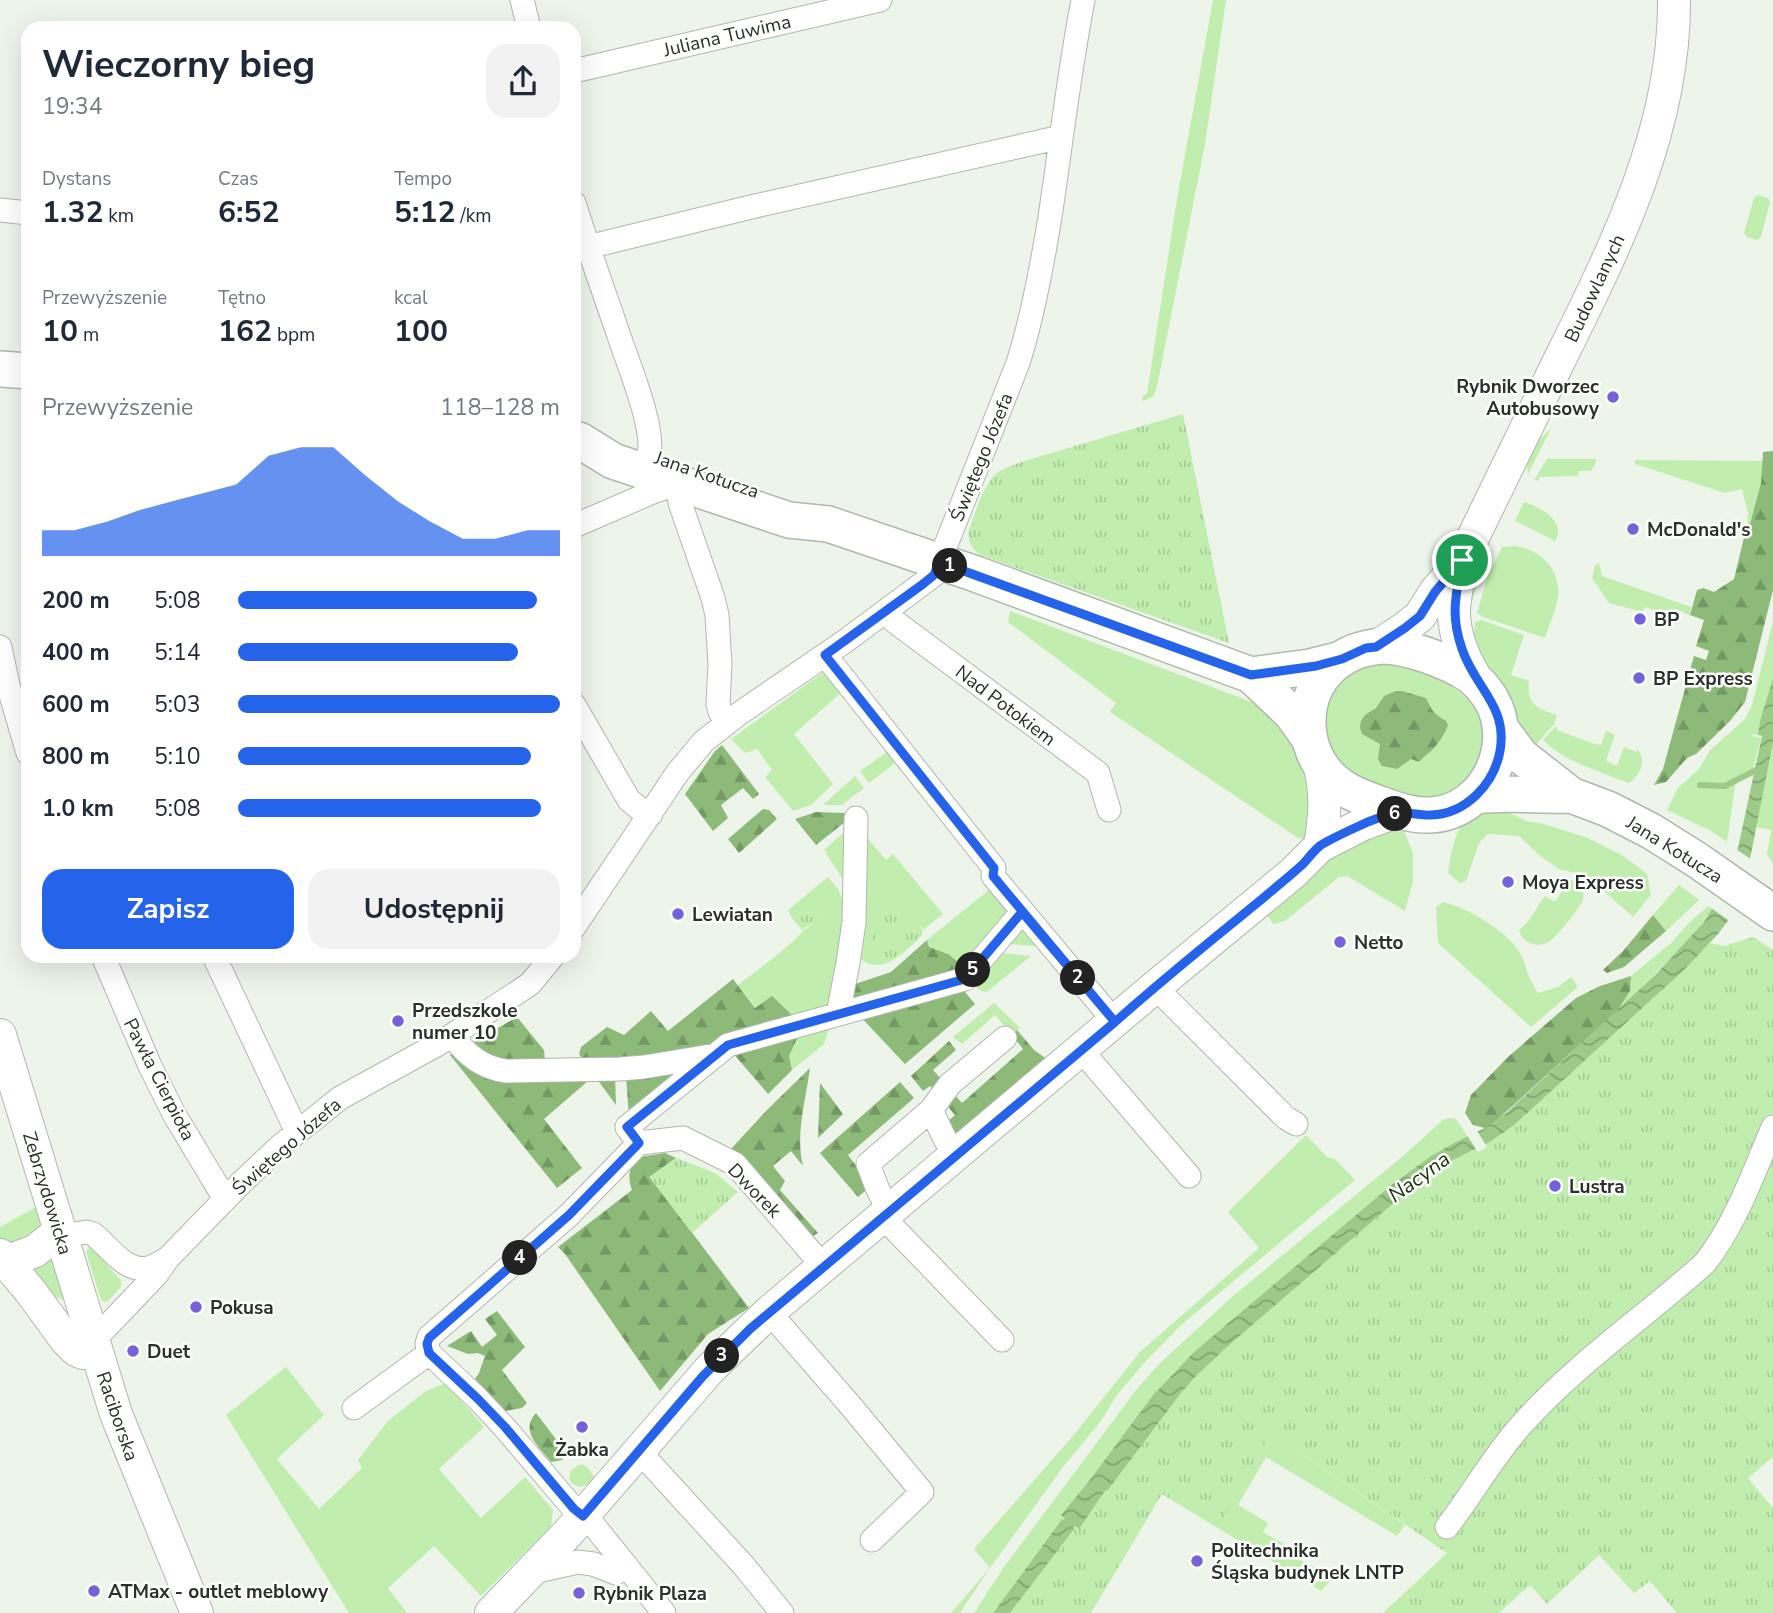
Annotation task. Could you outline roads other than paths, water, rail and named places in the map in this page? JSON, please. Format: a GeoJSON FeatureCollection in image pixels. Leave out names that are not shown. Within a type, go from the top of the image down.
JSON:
{"type":"FeatureCollection","features":[{"type":"Feature","properties":{"kind":"main road"},"geometry":{"type":"LineString","coordinates":[[0,369],[21,370]]}},
{"type":"Feature","properties":{"kind":"main road","name":"Jana Kotucza"},"geometry":{"type":"LineString","coordinates":[[581,439],[618,443],[795,503],[828,524]]}},
{"type":"Feature","properties":{"kind":"main road","name":"Jana Kotucza"},"geometry":{"type":"LineString","coordinates":[[581,441],[613,461],[789,520],[828,524],[1251,675],[1291,713],[1314,750]]}},
{"type":"Feature","properties":{"kind":"main road"},"geometry":{"type":"LineString","coordinates":[[1376,647],[1399,647],[1462,670],[1481,686],[1492,700],[1501,729],[1495,767],[1488,782],[1476,796],[1451,811],[1436,815],[1403,812],[1344,789],[1329,777],[1314,750],[1308,713],[1313,694],[1325,674],[1332,665],[1342,659],[1366,648],[1376,647]]}},
{"type":"Feature","properties":{"kind":"main road","name":"Jana Kotucza"},"geometry":{"type":"LineString","coordinates":[[1251,675],[1310,667],[1342,659]]}},
{"type":"Feature","properties":{"kind":"main road","name":"Jana Kotucza"},"geometry":{"type":"LineString","coordinates":[[1501,729],[1521,757],[1571,795],[1630,820],[1697,860],[1770,911]]}},
{"type":"Feature","properties":{"kind":"main road","name":"Jana Kotucza"},"geometry":{"type":"LineString","coordinates":[[1476,796],[1515,793],[1533,796],[1571,795]]}},
{"type":"Feature","properties":{"kind":"street"},"geometry":{"type":"LineString","coordinates":[[522,0],[526,21]]}},
{"type":"Feature","properties":{"kind":"street","name":"Juliana Tuwima"},"geometry":{"type":"LineString","coordinates":[[581,69],[880,0]]}},
{"type":"Feature","properties":{"kind":"street","name":"Świętego Józefa"},"geometry":{"type":"LineString","coordinates":[[581,917],[669,785],[705,741],[934,575],[1026,338],[1047,237],[1083,0]]}},
{"type":"Feature","properties":{"kind":"street","name":"Budowlanych"},"geometry":{"type":"LineString","coordinates":[[1376,647],[1420,616],[1435,592],[1462,560],[1605,267],[1637,192],[1655,132],[1674,25],[1674,0]]}},
{"type":"Feature","properties":{"kind":"street"},"geometry":{"type":"LineString","coordinates":[[588,247],[751,206],[1061,137]]}},
{"type":"Feature","properties":{"kind":"street"},"geometry":{"type":"LineString","coordinates":[[0,210],[21,213]]}},
{"type":"Feature","properties":{"kind":"street"},"geometry":{"type":"LineString","coordinates":[[581,225],[649,428],[649,454]]}},
{"type":"Feature","properties":{"kind":"street"},"geometry":{"type":"LineString","coordinates":[[581,523],[680,483],[680,503],[716,605],[719,632],[718,704],[727,723]]}},
{"type":"Feature","properties":{"kind":"street","name":"Budowlanych"},"geometry":{"type":"LineString","coordinates":[[1462,560],[1454,609],[1456,624],[1468,664],[1481,686]]}},
{"type":"Feature","properties":{"kind":"street","name":"Nad Potokiem"},"geometry":{"type":"LineString","coordinates":[[886,611],[894,621],[1098,773],[1109,810]]}},
{"type":"Feature","properties":{"kind":"street"},"geometry":{"type":"LineString","coordinates":[[0,648],[21,728]]}},
{"type":"Feature","properties":{"kind":"street"},"geometry":{"type":"LineString","coordinates":[[825,655],[994,868],[993,876],[1115,1022]]}},
{"type":"Feature","properties":{"kind":"street"},"geometry":{"type":"LineString","coordinates":[[581,717],[629,800],[651,814]]}},
{"type":"Feature","properties":{"kind":"street"},"geometry":{"type":"LineString","coordinates":[[1314,750],[1324,788],[1325,817],[1320,846]]}},
{"type":"Feature","properties":{"kind":"street"},"geometry":{"type":"LineString","coordinates":[[491,1613],[533,1572],[714,1364],[769,1312],[1293,873],[1320,846],[1361,825],[1403,812]]}},
{"type":"Feature","properties":{"kind":"street"},"geometry":{"type":"LineString","coordinates":[[838,1014],[855,922],[856,818]]}},
{"type":"Feature","properties":{"kind":"street"},"geometry":{"type":"LineString","coordinates":[[664,1613],[621,1569],[591,1522],[574,1509],[487,1408],[429,1353],[429,1338],[569,1215],[639,1143],[627,1127],[728,1045],[965,979],[1022,912]]}},
{"type":"Feature","properties":{"kind":"street","name":"Pawła Cierpioła"},"geometry":{"type":"LineString","coordinates":[[106,963],[150,1066],[174,1114],[225,1199]]}},
{"type":"Feature","properties":{"kind":"street"},"geometry":{"type":"LineString","coordinates":[[218,963],[297,1132]]}},
{"type":"Feature","properties":{"kind":"street","name":"Świętego Józefa"},"geometry":{"type":"LineString","coordinates":[[94,1345],[168,1258],[259,1164],[340,1098],[452,1035],[530,984],[547,963]]}},
{"type":"Feature","properties":{"kind":"street"},"geometry":{"type":"LineString","coordinates":[[1155,986],[1286,1118],[1296,1124]]}},
{"type":"Feature","properties":{"kind":"street","name":"Zebrzydowicka"},"geometry":{"type":"LineString","coordinates":[[0,1035],[94,1345]]}},
{"type":"Feature","properties":{"kind":"street"},"geometry":{"type":"LineString","coordinates":[[452,1035],[469,1056],[493,1070],[506,1071],[620,1069],[716,1055]]}},
{"type":"Feature","properties":{"kind":"street"},"geometry":{"type":"LineString","coordinates":[[1002,1340],[886,1214],[868,1164],[931,1110],[950,1084],[1004,1038]]}},
{"type":"Feature","properties":{"kind":"street"},"geometry":{"type":"LineString","coordinates":[[1081,1050],[1189,1176]]}},
{"type":"Feature","properties":{"kind":"street"},"geometry":{"type":"LineString","coordinates":[[931,1110],[946,1142],[958,1154]]}},
{"type":"Feature","properties":{"kind":"street"},"geometry":{"type":"LineString","coordinates":[[1447,1527],[1494,1458],[1534,1410],[1705,1263],[1736,1215],[1773,1127]]}},
{"type":"Feature","properties":{"kind":"street","name":"Dworek"},"geometry":{"type":"LineString","coordinates":[[639,1143],[683,1138],[735,1164],[823,1266]]}},
{"type":"Feature","properties":{"kind":"street"},"geometry":{"type":"LineString","coordinates":[[3,1259],[35,1251],[60,1234]]}},
{"type":"Feature","properties":{"kind":"street","name":"Świętego Józefa"},"geometry":{"type":"LineString","coordinates":[[60,1234],[93,1234],[135,1268],[148,1268],[168,1258]]}},
{"type":"Feature","properties":{"kind":"street","name":"Raciborska"},"geometry":{"type":"LineString","coordinates":[[3,1259],[71,1346],[80,1352],[86,1352],[94,1345],[128,1448],[197,1613]]}},
{"type":"Feature","properties":{"kind":"street"},"geometry":{"type":"LineString","coordinates":[[769,1312],[922,1492],[872,1540]]}},
{"type":"Feature","properties":{"kind":"street"},"geometry":{"type":"LineString","coordinates":[[354,1408],[429,1353]]}},
{"type":"Feature","properties":{"kind":"street"},"geometry":{"type":"LineString","coordinates":[[638,1450],[744,1566],[782,1613]]}},
{"type":"Feature","properties":{"kind":"street"},"geometry":{"type":"LineString","coordinates":[[533,1572],[570,1562],[621,1569]]}},
{"type":"Feature","properties":{"kind":"water","name":"Nacyna"},"geometry":{"type":"Polygon","coordinates":[[[1773,678],[1773,743],[1746,879],[1737,904],[1718,934],[1684,970],[1514,1125],[1493,1140],[1451,1161],[1404,1194],[1227,1347],[1181,1393],[1079,1529],[1075,1526],[1073,1528],[1010,1613],[993,1613],[1062,1519],[1065,1519],[1061,1515],[1153,1395],[1195,1351],[1395,1182],[1431,1156],[1485,1128],[1505,1114],[1656,974],[1704,922],[1730,874],[1738,848],[1762,736],[1758,735],[1760,721],[1773,678]]]}},
{"type":"Feature","properties":{"kind":"waterway"},"geometry":{"type":"LineString","coordinates":[[1700,785],[1725,786],[1760,768]]}},
{"type":"Feature","properties":{"kind":"place","name":"Rybnik Dworzec Autobusowy"},"geometry":{"type":"Point","coordinates":[1613,397]}},
{"type":"Feature","properties":{"kind":"place","name":"McDonald's"},"geometry":{"type":"Point","coordinates":[1633,529]}},
{"type":"Feature","properties":{"kind":"place","name":"BP"},"geometry":{"type":"Point","coordinates":[1640,619]}},
{"type":"Feature","properties":{"kind":"place","name":"BP Express"},"geometry":{"type":"Point","coordinates":[1639,678]}},
{"type":"Feature","properties":{"kind":"place","name":"Moya Express"},"geometry":{"type":"Point","coordinates":[1508,882]}},
{"type":"Feature","properties":{"kind":"place","name":"Lewiatan"},"geometry":{"type":"Point","coordinates":[678,914]}},
{"type":"Feature","properties":{"kind":"place","name":"Netto"},"geometry":{"type":"Point","coordinates":[1340,942]}},
{"type":"Feature","properties":{"kind":"place","name":"Przedszkole numer 10"},"geometry":{"type":"Point","coordinates":[398,1021]}},
{"type":"Feature","properties":{"kind":"place","name":"Lustra"},"geometry":{"type":"Point","coordinates":[1555,1186]}},
{"type":"Feature","properties":{"kind":"place","name":"Pokusa"},"geometry":{"type":"Point","coordinates":[196,1307]}},
{"type":"Feature","properties":{"kind":"place","name":"Duet"},"geometry":{"type":"Point","coordinates":[133,1351]}},
{"type":"Feature","properties":{"kind":"place","name":"Żabka"},"geometry":{"type":"Point","coordinates":[582,1427]}},
{"type":"Feature","properties":{"kind":"place","name":"Politechnika Śląska budynek LNTP"},"geometry":{"type":"Point","coordinates":[1197,1561]}},
{"type":"Feature","properties":{"kind":"place","name":"ATMax - outlet meblowy"},"geometry":{"type":"Point","coordinates":[94,1591]}},
{"type":"Feature","properties":{"kind":"place","name":"Rybnik Plaza"},"geometry":{"type":"Point","coordinates":[579,1593]}}]}
